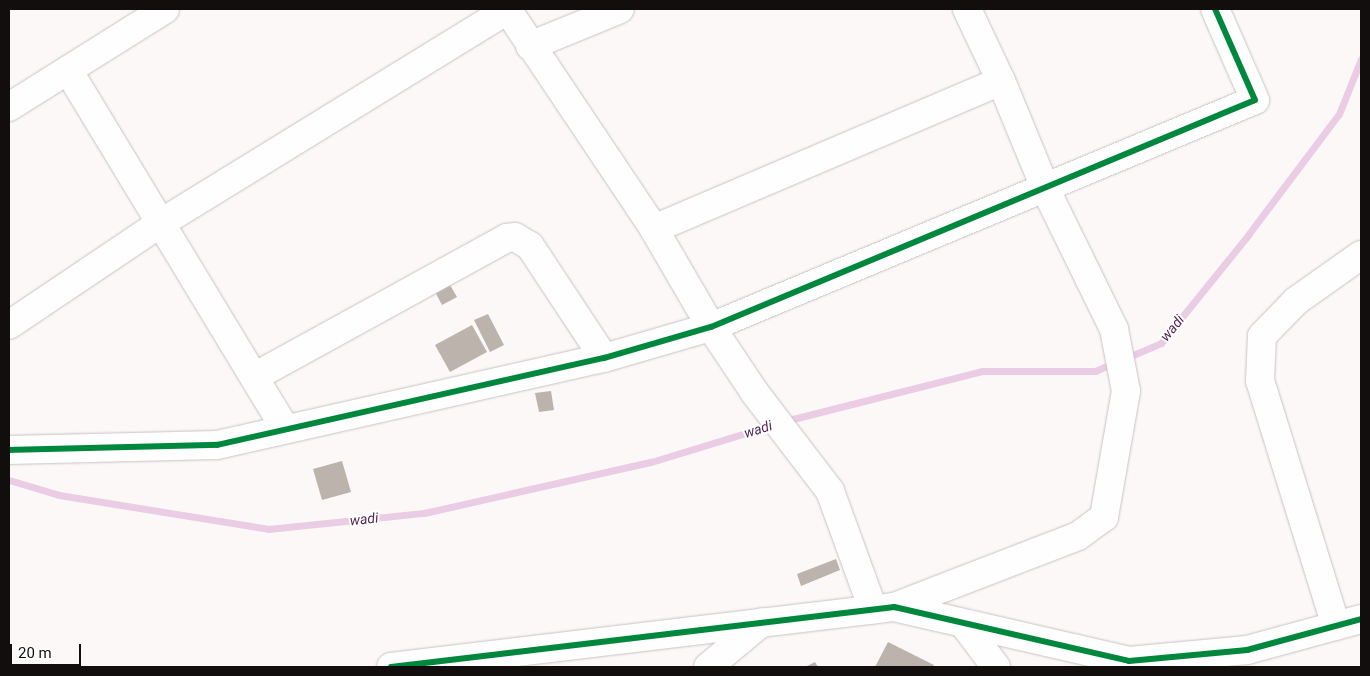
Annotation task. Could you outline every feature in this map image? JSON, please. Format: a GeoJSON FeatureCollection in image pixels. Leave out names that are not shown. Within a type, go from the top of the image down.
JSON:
{"type":"FeatureCollection","features":[{"type":"Feature","properties":{"kind":"street"},"geometry":{"type":"LineString","coordinates":[[9,107],[165,9]]}},
{"type":"Feature","properties":{"kind":"street"},"geometry":{"type":"LineString","coordinates":[[9,325],[161,223],[507,9],[654,229],[711,327],[755,393],[830,491],[883,608]]}},
{"type":"Feature","properties":{"kind":"street"},"geometry":{"type":"LineString","coordinates":[[530,46],[620,9]]}},
{"type":"Feature","properties":{"kind":"street"},"geometry":{"type":"LineString","coordinates":[[391,667],[883,608],[1078,536],[1104,517],[1126,391],[1114,329],[1046,190],[1001,81],[967,9]]}},
{"type":"Feature","properties":{"kind":"street"},"geometry":{"type":"LineString","coordinates":[[9,450],[217,445],[285,428],[604,358],[711,327],[1046,190],[1255,100],[1214,9]]}},
{"type":"Feature","properties":{"kind":"street"},"geometry":{"type":"LineString","coordinates":[[68,70],[285,428]]}},
{"type":"Feature","properties":{"kind":"street"},"geometry":{"type":"LineString","coordinates":[[654,229],[1001,81]]}},
{"type":"Feature","properties":{"kind":"street"},"geometry":{"type":"LineString","coordinates":[[254,377],[508,238],[515,237],[530,246],[604,358]]}},
{"type":"Feature","properties":{"kind":"street"},"geometry":{"type":"LineString","coordinates":[[883,608],[962,623],[1129,661],[1247,650],[1349,623],[1260,381],[1262,336],[1296,301],[1361,255]]}},
{"type":"Feature","properties":{"kind":"street"},"geometry":{"type":"LineString","coordinates":[[722,663],[762,622]]}},
{"type":"Feature","properties":{"kind":"street"},"geometry":{"type":"LineString","coordinates":[[962,623],[996,667]]}},
{"type":"Feature","properties":{"kind":"building"},"geometry":{"type":"Polygon","coordinates":[[[447,280],[457,297],[442,305],[433,288],[447,280]]]}},
{"type":"Feature","properties":{"kind":"building"},"geometry":{"type":"Polygon","coordinates":[[[488,314],[504,345],[490,352],[474,320],[488,314]]]}},
{"type":"Feature","properties":{"kind":"building"},"geometry":{"type":"Polygon","coordinates":[[[472,325],[487,352],[450,372],[435,345],[472,325]]]}},
{"type":"Feature","properties":{"kind":"building"},"geometry":{"type":"Polygon","coordinates":[[[551,391],[554,410],[539,412],[535,393],[551,391]]]}},
{"type":"Feature","properties":{"kind":"building"},"geometry":{"type":"Polygon","coordinates":[[[342,461],[351,492],[322,500],[313,469],[342,461]]]}},
{"type":"Feature","properties":{"kind":"building"},"geometry":{"type":"Polygon","coordinates":[[[836,559],[840,570],[801,586],[797,574],[836,559]]]}},
{"type":"Feature","properties":{"kind":"building"},"geometry":{"type":"Polygon","coordinates":[[[888,642],[934,665],[933,667],[875,667],[888,642]]]}},
{"type":"Feature","properties":{"kind":"building"},"geometry":{"type":"Polygon","coordinates":[[[815,662],[818,667],[805,667],[815,662]]]}},
{"type":"Feature","properties":{"kind":"waterway","name":"wadi"},"geometry":{"type":"LineString","coordinates":[[1126,358],[1161,343],[1248,235],[1339,114],[1361,59]]}},
{"type":"Feature","properties":{"kind":"waterway","name":"wadi"},"geometry":{"type":"LineString","coordinates":[[785,421],[982,371],[1095,371],[1116,362]]}},
{"type":"Feature","properties":{"kind":"waterway","name":"wadi"},"geometry":{"type":"LineString","coordinates":[[9,480],[59,495],[268,529],[424,513],[651,462],[772,425]]}},
{"type":"Feature","properties":{"kind":"cycle path"},"geometry":{"type":"LineString","coordinates":[[9,450],[217,445],[604,358],[711,327],[1255,100],[1215,9]]}},
{"type":"Feature","properties":{"kind":"cycle path"},"geometry":{"type":"LineString","coordinates":[[391,667],[894,607],[1129,661],[1247,650],[1361,619]]}}]}
